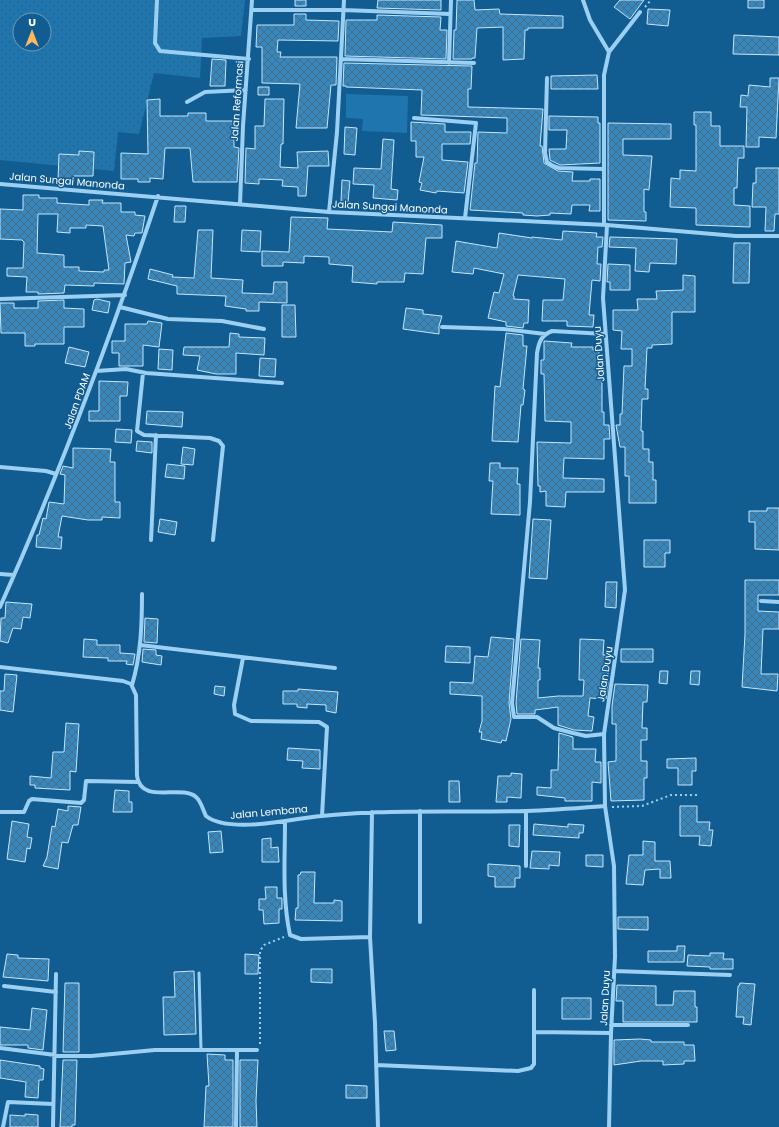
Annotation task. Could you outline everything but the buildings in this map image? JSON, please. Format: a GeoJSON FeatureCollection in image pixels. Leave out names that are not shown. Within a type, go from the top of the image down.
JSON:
{"type":"FeatureCollection","features":[{"type":"Feature","properties":{"kind":"street"},"geometry":{"type":"LineString","coordinates":[[157,0],[155,43],[160,51],[249,59]]}},
{"type":"Feature","properties":{"kind":"street","name":"Jalan Reformasi"},"geometry":{"type":"LineString","coordinates":[[240,204],[246,90],[253,10],[252,0]]}},
{"type":"Feature","properties":{"kind":"street"},"geometry":{"type":"LineString","coordinates":[[329,212],[337,132],[344,0]]}},
{"type":"Feature","properties":{"kind":"street"},"geometry":{"type":"LineString","coordinates":[[449,63],[451,0]]}},
{"type":"Feature","properties":{"kind":"street"},"geometry":{"type":"LineString","coordinates":[[583,0],[590,20],[609,52],[640,12]]}},
{"type":"Feature","properties":{"kind":"street"},"geometry":{"type":"LineString","coordinates":[[253,10],[343,10],[450,14]]}},
{"type":"Feature","properties":{"kind":"street","name":"Jalan Duyu"},"geometry":{"type":"LineString","coordinates":[[609,52],[604,82],[604,169],[606,224],[603,285],[605,334],[625,596],[604,734],[605,807],[614,866],[614,971],[609,1127]]}},
{"type":"Feature","properties":{"kind":"street"},"geometry":{"type":"LineString","coordinates":[[341,59],[474,63]]}},
{"type":"Feature","properties":{"kind":"street"},"geometry":{"type":"LineString","coordinates":[[547,78],[546,162],[559,168],[604,169]]}},
{"type":"Feature","properties":{"kind":"street"},"geometry":{"type":"LineString","coordinates":[[187,102],[205,92],[246,90]]}},
{"type":"Feature","properties":{"kind":"street"},"geometry":{"type":"LineString","coordinates":[[414,118],[476,123],[465,218]]}},
{"type":"Feature","properties":{"kind":"street","name":"Jalan Sungai Manonda"},"geometry":{"type":"LineString","coordinates":[[0,184],[158,196],[329,212],[606,224],[736,236],[779,236]]}},
{"type":"Feature","properties":{"kind":"street","name":"Jalan PDAM"},"geometry":{"type":"LineString","coordinates":[[0,607],[56,474],[96,371],[125,295],[158,196]]}},
{"type":"Feature","properties":{"kind":"street"},"geometry":{"type":"LineString","coordinates":[[0,299],[125,295]]}},
{"type":"Feature","properties":{"kind":"street"},"geometry":{"type":"LineString","coordinates":[[120,307],[168,319],[222,321],[264,329]]}},
{"type":"Feature","properties":{"kind":"street"},"geometry":{"type":"LineString","coordinates":[[442,327],[533,331],[545,334]]}},
{"type":"Feature","properties":{"kind":"street"},"geometry":{"type":"LineString","coordinates":[[604,734],[586,736],[554,728],[537,717],[515,717],[512,715],[531,484],[537,353],[540,340],[545,334],[552,331],[605,334]]}},
{"type":"Feature","properties":{"kind":"street"},"geometry":{"type":"LineString","coordinates":[[96,371],[126,370],[143,373],[282,383]]}},
{"type":"Feature","properties":{"kind":"street"},"geometry":{"type":"LineString","coordinates":[[143,373],[137,431],[144,434],[210,438],[218,441],[223,446],[213,540]]}},
{"type":"Feature","properties":{"kind":"street"},"geometry":{"type":"LineString","coordinates":[[151,540],[156,435]]}},
{"type":"Feature","properties":{"kind":"street"},"geometry":{"type":"LineString","coordinates":[[0,467],[46,471],[56,474]]}},
{"type":"Feature","properties":{"kind":"street"},"geometry":{"type":"LineString","coordinates":[[0,574],[14,575]]}},
{"type":"Feature","properties":{"kind":"street"},"geometry":{"type":"LineString","coordinates":[[0,812],[24,812],[29,801],[32,800],[81,803],[84,800],[86,781],[138,782],[136,695],[132,685],[138,667],[142,594]]}},
{"type":"Feature","properties":{"kind":"street"},"geometry":{"type":"LineString","coordinates":[[762,601],[779,602]]}},
{"type":"Feature","properties":{"kind":"street"},"geometry":{"type":"LineString","coordinates":[[140,645],[335,668]]}},
{"type":"Feature","properties":{"kind":"street"},"geometry":{"type":"LineString","coordinates":[[243,658],[234,705],[235,714],[251,721],[318,722],[327,727],[322,816]]}},
{"type":"Feature","properties":{"kind":"street"},"geometry":{"type":"LineString","coordinates":[[0,667],[123,681],[132,685]]}},
{"type":"Feature","properties":{"kind":"street","name":"Jalan Lembana"},"geometry":{"type":"LineString","coordinates":[[138,782],[142,788],[156,792],[192,794],[199,800],[206,816],[218,822],[234,824],[285,821],[372,812],[526,811],[605,807]]}},
{"type":"Feature","properties":{"kind":"street"},"geometry":{"type":"LineString","coordinates":[[420,811],[420,922]]}},
{"type":"Feature","properties":{"kind":"street"},"geometry":{"type":"LineString","coordinates":[[526,811],[526,866]]}},
{"type":"Feature","properties":{"kind":"street"},"geometry":{"type":"LineString","coordinates":[[372,812],[370,936],[378,1127]]}},
{"type":"Feature","properties":{"kind":"street"},"geometry":{"type":"LineString","coordinates":[[285,821],[285,889],[287,920],[290,935],[301,939],[370,936]]}},
{"type":"Feature","properties":{"kind":"street"},"geometry":{"type":"LineString","coordinates":[[614,971],[730,975]]}},
{"type":"Feature","properties":{"kind":"street"},"geometry":{"type":"LineString","coordinates":[[52,1127],[56,974]]}},
{"type":"Feature","properties":{"kind":"street"},"geometry":{"type":"LineString","coordinates":[[4,986],[56,992]]}},
{"type":"Feature","properties":{"kind":"street"},"geometry":{"type":"LineString","coordinates":[[376,1065],[524,1070],[530,1068],[534,1064],[534,990]]}},
{"type":"Feature","properties":{"kind":"street"},"geometry":{"type":"LineString","coordinates":[[612,1025],[688,1025]]}},
{"type":"Feature","properties":{"kind":"street"},"geometry":{"type":"LineString","coordinates":[[534,1032],[611,1033]]}},
{"type":"Feature","properties":{"kind":"street"},"geometry":{"type":"LineString","coordinates":[[0,1048],[54,1056],[91,1056],[155,1050],[257,1050]]}},
{"type":"Feature","properties":{"kind":"street"},"geometry":{"type":"LineString","coordinates":[[236,1127],[237,1050]]}},
{"type":"Feature","properties":{"kind":"street"},"geometry":{"type":"LineString","coordinates":[[3,1127],[8,1102],[53,1104]]}},
{"type":"Feature","properties":{"kind":"lane"},"geometry":{"type":"LineString","coordinates":[[199,973],[201,1050]]}},
{"type":"Feature","properties":{"kind":"path"},"geometry":{"type":"LineString","coordinates":[[605,807],[642,806],[671,795],[698,795]]}},
{"type":"Feature","properties":{"kind":"path"},"geometry":{"type":"LineString","coordinates":[[257,1050],[260,1046],[260,951],[264,945],[290,935]]}},
{"type":"Feature","properties":{"kind":"shaded area"},"geometry":{"type":"Polygon","coordinates":[[[0,0],[245,0],[241,36],[202,38],[200,78],[154,73],[139,134],[118,132],[114,171],[0,160],[0,0]]]}},
{"type":"Feature","properties":{"kind":"shaded area"},"geometry":{"type":"Polygon","coordinates":[[[346,94],[408,96],[407,133],[362,131],[363,119],[346,118],[346,94]]]}}]}
